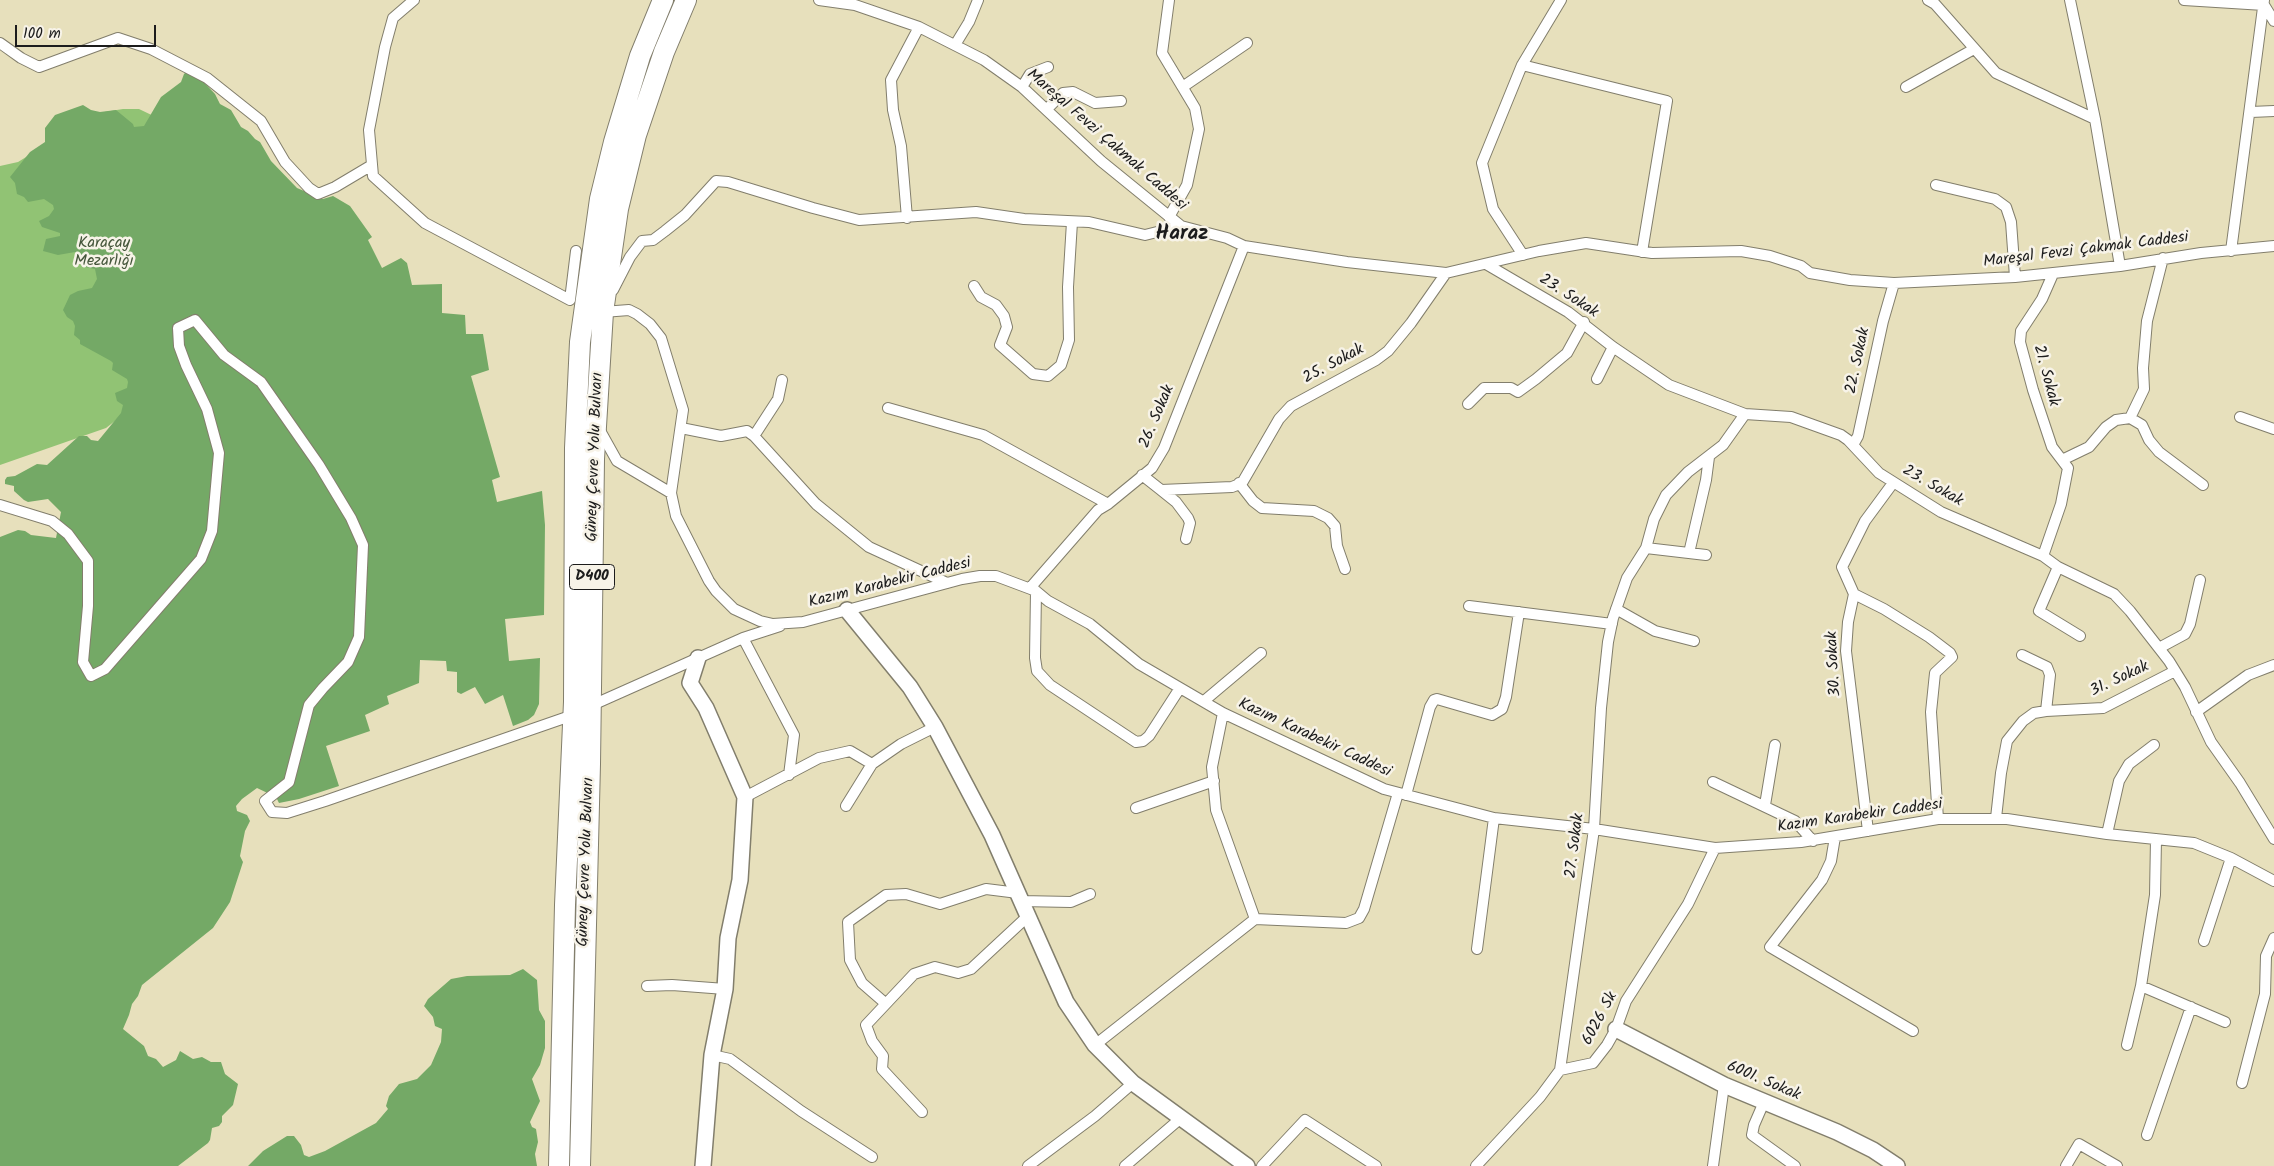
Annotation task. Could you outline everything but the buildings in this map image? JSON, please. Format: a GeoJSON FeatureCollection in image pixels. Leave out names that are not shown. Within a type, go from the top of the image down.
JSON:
{"type":"FeatureCollection","features":[{"type":"Feature","properties":{"kind":"highway","name":"Güney Çevre Yolu Bulvarı"},"geometry":{"type":"LineString","coordinates":[[559,1166],[565,905],[573,715],[575,448],[580,342],[600,199],[614,142],[640,56],[663,0]]}},
{"type":"Feature","properties":{"kind":"highway","name":"Güney Çevre Yolu Bulvarı"},"geometry":{"type":"LineString","coordinates":[[580,1166],[596,423],[604,312],[618,209],[636,135],[664,52],[686,0]]}},
{"type":"Feature","properties":{"kind":"street"},"geometry":{"type":"LineString","coordinates":[[414,0],[394,18],[385,47],[369,130],[374,176],[425,223],[570,300],[576,251]]}},
{"type":"Feature","properties":{"kind":"street","name":"Mareşal Fevzi Çakmak Caddesi"},"geometry":{"type":"LineString","coordinates":[[819,0],[855,5],[919,27],[984,60],[1022,87],[1101,161],[1181,226],[1227,238],[1244,246],[1347,262],[1446,273],[1586,243],[1642,252],[1741,251],[1770,256],[1801,266],[1810,273],[1850,280],[1894,283],[2053,274],[2120,266],[2163,258],[2274,246]]}},
{"type":"Feature","properties":{"kind":"street"},"geometry":{"type":"LineString","coordinates":[[955,45],[969,22],[978,0]]}},
{"type":"Feature","properties":{"kind":"street"},"geometry":{"type":"LineString","coordinates":[[1169,0],[1162,53],[1184,86],[1195,108],[1199,129],[1187,185],[1169,217]]}},
{"type":"Feature","properties":{"kind":"street"},"geometry":{"type":"LineString","coordinates":[[1523,255],[1493,209],[1482,163],[1522,64],[1561,0]]}},
{"type":"Feature","properties":{"kind":"street"},"geometry":{"type":"LineString","coordinates":[[1928,0],[1935,4],[1996,73],[2096,119]]}},
{"type":"Feature","properties":{"kind":"street"},"geometry":{"type":"LineString","coordinates":[[2070,0],[2096,119],[2120,266]]}},
{"type":"Feature","properties":{"kind":"street"},"geometry":{"type":"LineString","coordinates":[[2184,0],[2264,3]]}},
{"type":"Feature","properties":{"kind":"street"},"geometry":{"type":"LineString","coordinates":[[2264,3],[2274,21]]}},
{"type":"Feature","properties":{"kind":"street"},"geometry":{"type":"LineString","coordinates":[[2231,250],[2251,112],[2264,3]]}},
{"type":"Feature","properties":{"kind":"street"},"geometry":{"type":"LineString","coordinates":[[907,218],[901,146],[893,110],[891,80],[919,27]]}},
{"type":"Feature","properties":{"kind":"street"},"geometry":{"type":"LineString","coordinates":[[1,45],[38,67],[118,38],[151,48],[207,78],[261,121],[285,162],[309,188],[318,194],[335,187],[372,165]]}},
{"type":"Feature","properties":{"kind":"street"},"geometry":{"type":"LineString","coordinates":[[1184,86],[1247,43]]}},
{"type":"Feature","properties":{"kind":"street"},"geometry":{"type":"LineString","coordinates":[[1906,87],[1974,49]]}},
{"type":"Feature","properties":{"kind":"street"},"geometry":{"type":"LineString","coordinates":[[1522,64],[1667,101],[1642,252]]}},
{"type":"Feature","properties":{"kind":"street"},"geometry":{"type":"LineString","coordinates":[[1022,87],[1030,74],[1048,67]]}},
{"type":"Feature","properties":{"kind":"street"},"geometry":{"type":"LineString","coordinates":[[1047,110],[1063,93],[1073,92],[1095,103],[1121,101]]}},
{"type":"Feature","properties":{"kind":"street"},"geometry":{"type":"LineString","coordinates":[[2251,112],[2274,111]]}},
{"type":"Feature","properties":{"kind":"street"},"geometry":{"type":"LineString","coordinates":[[604,312],[620,274],[642,241],[653,240],[685,215],[716,181],[728,182],[859,220],[976,212],[1024,219],[1089,222],[1145,235],[1181,226]]}},
{"type":"Feature","properties":{"kind":"street"},"geometry":{"type":"LineString","coordinates":[[1936,185],[1995,199],[2006,207],[2011,222],[2015,277]]}},
{"type":"Feature","properties":{"kind":"street"},"geometry":{"type":"LineString","coordinates":[[974,286],[981,297],[996,306],[1004,316],[1007,326],[1000,345],[1033,374],[1048,376],[1061,365],[1069,340],[1068,287],[1072,222]]}},
{"type":"Feature","properties":{"kind":"street","name":"26. Sokak"},"geometry":{"type":"LineString","coordinates":[[1033,589],[1084,524],[1098,510],[1152,468],[1164,448],[1244,246]]}},
{"type":"Feature","properties":{"kind":"street"},"geometry":{"type":"LineString","coordinates":[[2130,418],[2144,389],[2143,368],[2147,321],[2163,258]]}},
{"type":"Feature","properties":{"kind":"street","name":"23. Sokak"},"geometry":{"type":"LineString","coordinates":[[1486,264],[1584,322],[1613,347],[1669,385],[1745,414],[1791,417],[1841,436],[1853,445],[1879,473],[1941,512],[2043,556],[2058,567],[2114,594],[2159,648],[2175,671],[2185,687],[2211,742],[2240,783],[2274,839]]}},
{"type":"Feature","properties":{"kind":"street","name":"25. Sokak"},"geometry":{"type":"LineString","coordinates":[[1239,483],[1246,476],[1279,419],[1291,406],[1376,360],[1388,351],[1411,323],[1446,273]]}},
{"type":"Feature","properties":{"kind":"street","name":"21. Sokak"},"geometry":{"type":"LineString","coordinates":[[2043,556],[2062,504],[2068,468],[2052,447],[2042,420],[2020,342],[2021,331],[2042,299],[2053,274]]}},
{"type":"Feature","properties":{"kind":"street","name":"22. Sokak"},"geometry":{"type":"LineString","coordinates":[[1853,445],[1858,436],[1883,321],[1894,283]]}},
{"type":"Feature","properties":{"kind":"street","name":"Kazım Karabekir Caddesi"},"geometry":{"type":"LineString","coordinates":[[604,312],[629,310],[638,314],[650,324],[661,338],[682,403],[681,428],[672,493],[676,516],[709,581],[734,609],[760,621],[803,622],[947,583],[988,575],[1033,589],[1048,601],[1090,624],[1139,664],[1223,713],[1384,789],[1494,818],[1594,828],[1714,848],[1813,841],[1938,819],[1996,818],[2031,821],[2107,834],[2194,844],[2231,858],[2274,881]]}},
{"type":"Feature","properties":{"kind":"street"},"geometry":{"type":"LineString","coordinates":[[0,506],[52,521],[68,534],[88,561],[88,606],[83,662],[91,676],[105,669],[201,559],[212,531],[219,453],[207,409],[186,365],[180,346],[178,328],[196,320],[224,354],[261,382],[319,465],[351,518],[363,545],[359,637],[348,662],[309,705],[289,782],[266,801],[272,812],[287,813],[325,801],[573,715],[743,638],[788,623]]}},
{"type":"Feature","properties":{"kind":"street"},"geometry":{"type":"LineString","coordinates":[[1468,404],[1484,388],[1511,388],[1518,392],[1567,353],[1584,322]]}},
{"type":"Feature","properties":{"kind":"street"},"geometry":{"type":"LineString","coordinates":[[1597,379],[1613,347]]}},
{"type":"Feature","properties":{"kind":"street"},"geometry":{"type":"LineString","coordinates":[[754,436],[778,398],[782,380]]}},
{"type":"Feature","properties":{"kind":"street"},"geometry":{"type":"LineString","coordinates":[[888,408],[983,435],[1108,504]]}},
{"type":"Feature","properties":{"kind":"street","name":"27. Sokak"},"geometry":{"type":"LineString","coordinates":[[1560,1070],[1594,828],[1601,708],[1612,624],[1616,609],[1627,578],[1646,548],[1654,519],[1666,495],[1688,472],[1723,445],[1745,414]]}},
{"type":"Feature","properties":{"kind":"street"},"geometry":{"type":"LineString","coordinates":[[2240,417],[2274,429]]}},
{"type":"Feature","properties":{"kind":"street"},"geometry":{"type":"LineString","coordinates":[[2062,460],[2090,447],[2106,427],[2116,420],[2130,418],[2142,425],[2148,440],[2159,452],[2203,485]]}},
{"type":"Feature","properties":{"kind":"street"},"geometry":{"type":"LineString","coordinates":[[596,423],[618,461],[672,493]]}},
{"type":"Feature","properties":{"kind":"street"},"geometry":{"type":"LineString","coordinates":[[681,428],[721,436],[747,431],[754,436],[816,504],[869,547],[947,583]]}},
{"type":"Feature","properties":{"kind":"street"},"geometry":{"type":"LineString","coordinates":[[1689,553],[1706,480],[1709,457]]}},
{"type":"Feature","properties":{"kind":"street"},"geometry":{"type":"LineString","coordinates":[[1142,476],[1176,502],[1188,518],[1190,523],[1186,539]]}},
{"type":"Feature","properties":{"kind":"street"},"geometry":{"type":"LineString","coordinates":[[1161,490],[1232,487],[1239,483],[1253,501],[1262,508],[1314,511],[1328,518],[1335,526],[1337,546],[1345,569]]}},
{"type":"Feature","properties":{"kind":"street"},"geometry":{"type":"LineString","coordinates":[[1894,483],[1866,521],[1842,567],[1854,594],[1884,609],[1929,637],[1950,653],[1952,657],[1935,674],[1931,712],[1938,819]]}},
{"type":"Feature","properties":{"kind":"street"},"geometry":{"type":"LineString","coordinates":[[1646,548],[1706,555]]}},
{"type":"Feature","properties":{"kind":"street"},"geometry":{"type":"LineString","coordinates":[[2058,567],[2039,611],[2080,636]]}},
{"type":"Feature","properties":{"kind":"street"},"geometry":{"type":"LineString","coordinates":[[2159,648],[2185,634],[2190,624],[2200,580]]}},
{"type":"Feature","properties":{"kind":"street"},"geometry":{"type":"LineString","coordinates":[[1033,589],[1037,671],[1050,686],[1136,742],[1143,741],[1149,736],[1180,688]]}},
{"type":"Feature","properties":{"kind":"street","name":"30. Sokak"},"geometry":{"type":"LineString","coordinates":[[1854,594],[1848,622],[1846,651],[1868,831]]}},
{"type":"Feature","properties":{"kind":"street"},"geometry":{"type":"LineString","coordinates":[[1469,606],[1612,624]]}},
{"type":"Feature","properties":{"kind":"street"},"geometry":{"type":"LineString","coordinates":[[1616,609],[1655,631],[1694,641]]}},
{"type":"Feature","properties":{"kind":"street"},"geometry":{"type":"LineString","coordinates":[[847,610],[910,687],[936,727],[992,835],[1066,1002],[1096,1045],[1133,1083],[1247,1166]]}},
{"type":"Feature","properties":{"kind":"street"},"geometry":{"type":"LineString","coordinates":[[1096,1045],[1255,919],[1346,924],[1359,918],[1364,909],[1430,707],[1437,699],[1492,716],[1499,712],[1506,697],[1519,612]]}},
{"type":"Feature","properties":{"kind":"street"},"geometry":{"type":"LineString","coordinates":[[743,638],[794,734],[789,775]]}},
{"type":"Feature","properties":{"kind":"street"},"geometry":{"type":"LineString","coordinates":[[1204,702],[1261,653]]}},
{"type":"Feature","properties":{"kind":"street"},"geometry":{"type":"LineString","coordinates":[[2022,655],[2047,667],[2050,675],[2046,711]]}},
{"type":"Feature","properties":{"kind":"street"},"geometry":{"type":"LineString","coordinates":[[698,658],[690,683],[706,708],[746,798],[740,880],[728,938],[725,989],[712,1055],[703,1166]]}},
{"type":"Feature","properties":{"kind":"street"},"geometry":{"type":"LineString","coordinates":[[2196,712],[2248,675],[2274,665]]}},
{"type":"Feature","properties":{"kind":"street","name":"31. Sokak"},"geometry":{"type":"LineString","coordinates":[[1996,818],[2001,773],[2008,741],[2023,721],[2034,713],[2046,711],[2103,708],[2175,671]]}},
{"type":"Feature","properties":{"kind":"street"},"geometry":{"type":"LineString","coordinates":[[1223,713],[1212,766],[1216,810],[1255,919]]}},
{"type":"Feature","properties":{"kind":"street"},"geometry":{"type":"LineString","coordinates":[[846,806],[872,764],[901,744],[936,727]]}},
{"type":"Feature","properties":{"kind":"street"},"geometry":{"type":"LineString","coordinates":[[2107,834],[2119,781],[2129,764],[2154,744]]}},
{"type":"Feature","properties":{"kind":"street"},"geometry":{"type":"LineString","coordinates":[[1765,805],[1775,745]]}},
{"type":"Feature","properties":{"kind":"street"},"geometry":{"type":"LineString","coordinates":[[746,798],[819,758],[850,751],[872,764]]}},
{"type":"Feature","properties":{"kind":"street"},"geometry":{"type":"LineString","coordinates":[[1136,808],[1214,781]]}},
{"type":"Feature","properties":{"kind":"street"},"geometry":{"type":"LineString","coordinates":[[1713,782],[1765,805],[1795,821],[1813,841]]}},
{"type":"Feature","properties":{"kind":"street"},"geometry":{"type":"LineString","coordinates":[[1477,949],[1494,818]]}},
{"type":"Feature","properties":{"kind":"street"},"geometry":{"type":"LineString","coordinates":[[1835,837],[1831,861],[1822,880],[1770,948],[1913,1031]]}},
{"type":"Feature","properties":{"kind":"street"},"geometry":{"type":"LineString","coordinates":[[2127,1045],[2141,986],[2155,895],[2156,839]]}},
{"type":"Feature","properties":{"kind":"street","name":"6026 Sk"},"geometry":{"type":"LineString","coordinates":[[1560,1070],[1593,1063],[1616,1029],[1626,1001],[1688,904],[1714,848]]}},
{"type":"Feature","properties":{"kind":"street"},"geometry":{"type":"LineString","coordinates":[[2204,941],[2231,858]]}},
{"type":"Feature","properties":{"kind":"street"},"geometry":{"type":"LineString","coordinates":[[885,1003],[862,983],[850,960],[848,922],[886,895],[906,894],[940,904],[986,890],[1020,897],[1071,902],[1090,894]]}},
{"type":"Feature","properties":{"kind":"street"},"geometry":{"type":"LineString","coordinates":[[922,1112],[882,1069],[883,1056],[872,1042],[866,1025],[914,974],[935,967],[958,973],[970,969],[1028,916]]}},
{"type":"Feature","properties":{"kind":"street"},"geometry":{"type":"LineString","coordinates":[[2242,1083],[2264,994],[2266,956],[2274,938]]}},
{"type":"Feature","properties":{"kind":"street"},"geometry":{"type":"LineString","coordinates":[[647,986],[672,984],[725,989]]}},
{"type":"Feature","properties":{"kind":"street"},"geometry":{"type":"LineString","coordinates":[[2141,986],[2225,1022]]}},
{"type":"Feature","properties":{"kind":"street"},"geometry":{"type":"LineString","coordinates":[[2147,1135],[2191,1007]]}},
{"type":"Feature","properties":{"kind":"street","name":"6001. Sokak"},"geometry":{"type":"LineString","coordinates":[[1616,1029],[1724,1085],[1844,1136],[1897,1166]]}},
{"type":"Feature","properties":{"kind":"street"},"geometry":{"type":"LineString","coordinates":[[712,1055],[730,1059],[801,1111],[872,1157]]}},
{"type":"Feature","properties":{"kind":"street"},"geometry":{"type":"LineString","coordinates":[[1476,1166],[1540,1097],[1560,1070]]}},
{"type":"Feature","properties":{"kind":"street"},"geometry":{"type":"LineString","coordinates":[[1028,1166],[1095,1116],[1133,1083]]}},
{"type":"Feature","properties":{"kind":"street"},"geometry":{"type":"LineString","coordinates":[[1713,1166],[1724,1085]]}},
{"type":"Feature","properties":{"kind":"street"},"geometry":{"type":"LineString","coordinates":[[1764,1102],[1754,1125],[1752,1135],[1795,1166]]}},
{"type":"Feature","properties":{"kind":"street"},"geometry":{"type":"LineString","coordinates":[[1125,1166],[1181,1118]]}},
{"type":"Feature","properties":{"kind":"street"},"geometry":{"type":"LineString","coordinates":[[1262,1166],[1305,1120],[1376,1166]]}},
{"type":"Feature","properties":{"kind":"street"},"geometry":{"type":"LineString","coordinates":[[2066,1166],[2079,1144],[2117,1166]]}},
{"type":"Feature","properties":{"kind":"green space"},"geometry":{"type":"Polygon","coordinates":[[[187,71],[197,75],[215,94],[220,104],[231,110],[241,127],[260,142],[271,161],[297,188],[323,199],[333,196],[350,206],[372,237],[368,240],[382,268],[401,258],[407,263],[412,285],[442,284],[442,313],[465,315],[466,334],[483,334],[489,370],[471,376],[500,477],[492,480],[497,502],[542,491],[545,525],[544,615],[505,619],[509,661],[540,658],[539,704],[534,715],[528,720],[513,726],[503,695],[485,704],[475,687],[461,694],[457,692],[457,672],[447,671],[446,661],[420,660],[419,683],[387,696],[389,704],[365,715],[370,731],[326,746],[339,786],[299,799],[279,803],[276,797],[257,788],[242,799],[236,806],[237,811],[247,815],[250,821],[245,831],[240,856],[243,862],[230,902],[213,928],[142,985],[138,996],[132,1004],[123,1029],[144,1046],[148,1056],[156,1059],[163,1067],[176,1060],[180,1051],[193,1059],[202,1057],[211,1062],[221,1062],[225,1074],[238,1084],[233,1105],[222,1116],[222,1122],[219,1126],[212,1128],[208,1143],[178,1166],[0,1166],[0,537],[18,530],[25,531],[31,535],[56,538],[61,512],[48,499],[28,502],[24,500],[14,491],[14,486],[5,484],[5,480],[7,477],[15,476],[37,464],[47,465],[79,436],[87,436],[91,440],[98,441],[121,413],[123,405],[117,401],[115,393],[127,388],[128,382],[127,379],[112,370],[113,363],[111,361],[80,344],[80,340],[74,335],[75,326],[73,321],[67,317],[63,310],[70,295],[92,288],[97,279],[95,269],[85,267],[75,252],[58,255],[43,251],[46,239],[60,236],[60,233],[42,227],[39,221],[49,216],[54,209],[53,205],[44,199],[28,202],[24,197],[17,194],[15,183],[10,177],[30,152],[45,142],[45,128],[55,115],[83,105],[91,110],[100,112],[116,110],[134,127],[144,126],[161,97],[181,82],[187,71]]]}},
{"type":"Feature","properties":{"kind":"green space","name":"Karaçay Mezarlığı"},"geometry":{"type":"Polygon","coordinates":[[[123,109],[139,109],[162,120],[148,395],[106,428],[0,465],[0,166],[18,162],[98,113],[123,109]]]}},
{"type":"Feature","properties":{"kind":"green space"},"geometry":{"type":"Polygon","coordinates":[[[523,969],[537,980],[539,1010],[545,1021],[545,1048],[540,1065],[532,1079],[540,1101],[530,1122],[532,1127],[536,1129],[538,1142],[535,1154],[537,1166],[248,1166],[263,1151],[287,1136],[294,1136],[301,1145],[304,1155],[309,1157],[325,1151],[376,1123],[388,1109],[386,1106],[389,1096],[399,1084],[417,1079],[431,1065],[441,1042],[442,1029],[435,1026],[433,1017],[424,1006],[428,999],[451,979],[467,976],[510,975],[523,969]]]}},
{"type":"Feature","properties":{"kind":"district","name":"Haraz"},"geometry":{"type":"Point","coordinates":[1182,235]}}]}
